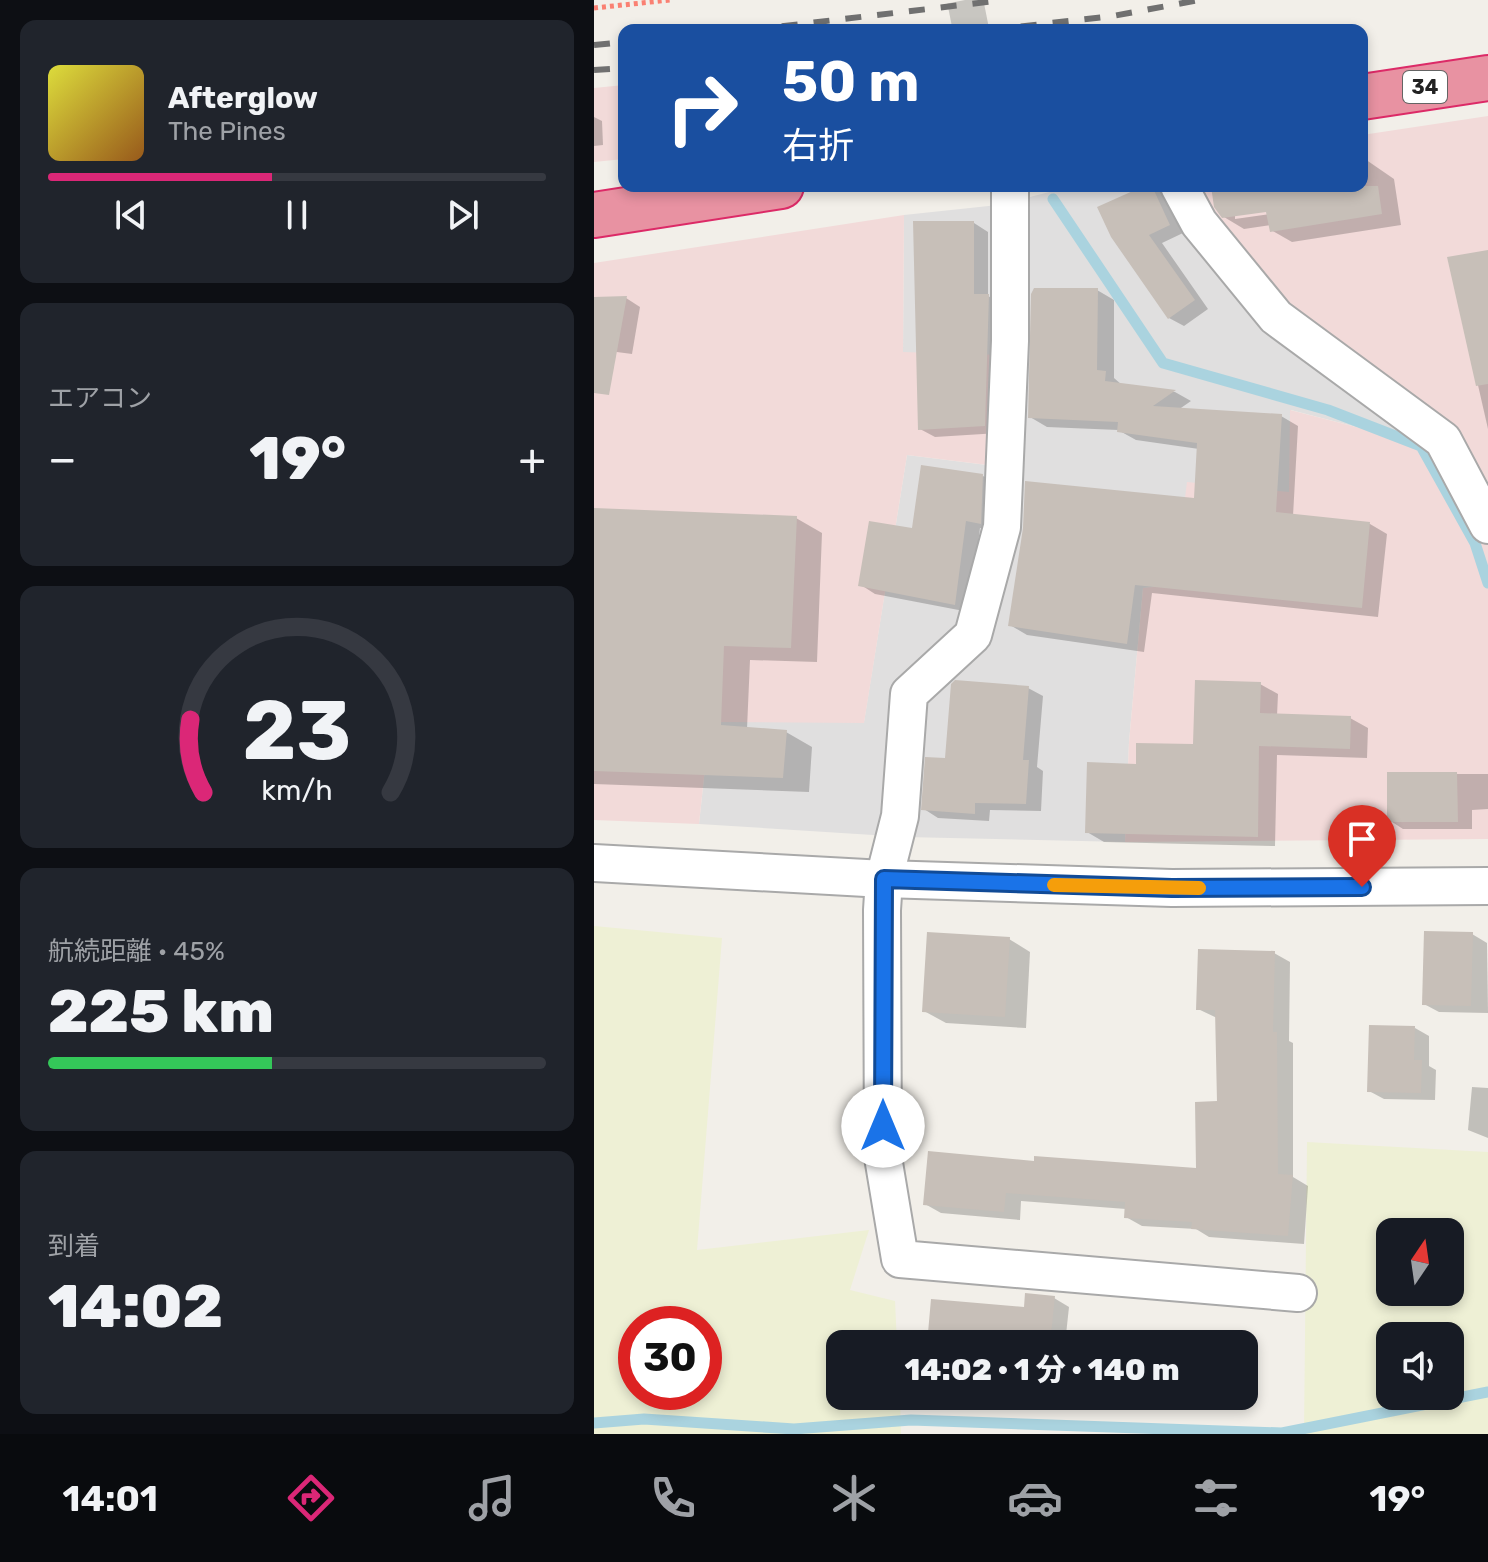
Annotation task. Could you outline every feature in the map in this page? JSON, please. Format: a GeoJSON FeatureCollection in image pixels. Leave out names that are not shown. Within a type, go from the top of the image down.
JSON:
{"type":"FeatureCollection","features":[{"type":"Feature","properties":{"kind":"highway","name":"34"},"geometry":{"type":"LineString","coordinates":[[1368,96],[1488,78]]}},
{"type":"Feature","properties":{"kind":"highway"},"geometry":{"type":"LineString","coordinates":[[594,215],[742,192]]}},
{"type":"Feature","properties":{"kind":"street"},"geometry":{"type":"LineString","coordinates":[[1010,192],[1010,341],[1002,527],[973,635],[909,694],[900,816],[884,879],[883,1157],[900,1259],[1298,1293]]}},
{"type":"Feature","properties":{"kind":"street"},"geometry":{"type":"LineString","coordinates":[[1182,192],[1199,223],[1276,317],[1443,440],[1488,525]]}},
{"type":"Feature","properties":{"kind":"street"},"geometry":{"type":"LineString","coordinates":[[594,863],[884,879],[1172,888],[1488,886]]}},
{"type":"Feature","properties":{"kind":"path"},"geometry":{"type":"LineString","coordinates":[[594,8],[670,0]]}},
{"type":"Feature","properties":{"kind":"shaded area"},"geometry":{"type":"Polygon","coordinates":[[[618,86],[618,160],[594,162],[594,88],[618,86]]]}},
{"type":"Feature","properties":{"kind":"shaded area"},"geometry":{"type":"Polygon","coordinates":[[[1488,116],[1488,839],[1125,842],[1129,742],[1143,588],[1174,585],[1187,482],[1289,492],[1290,410],[1434,447],[1172,192],[1368,192],[1368,134],[1488,116]]]}},
{"type":"Feature","properties":{"kind":"shaded area"},"geometry":{"type":"Polygon","coordinates":[[[1049,192],[1172,192],[1437,448],[1291,410],[1290,492],[1174,586],[1143,588],[1129,742],[1125,842],[905,837],[699,824],[710,722],[864,722],[907,455],[995,466],[903,352],[904,215],[998,205],[1049,192]]]}},
{"type":"Feature","properties":{"kind":"shaded area"},"geometry":{"type":"Polygon","coordinates":[[[904,215],[903,352],[1002,355],[996,466],[907,455],[864,723],[710,722],[699,824],[594,820],[594,263],[904,215]]]}},
{"type":"Feature","properties":{"kind":"green space"},"geometry":{"type":"Polygon","coordinates":[[[594,926],[722,938],[697,1250],[869,1230],[850,1290],[895,1301],[896,1330],[826,1330],[826,1410],[900,1410],[901,1434],[594,1434],[594,926]]]}},
{"type":"Feature","properties":{"kind":"green space"},"geometry":{"type":"Polygon","coordinates":[[[1307,1142],[1488,1152],[1488,1434],[1304,1434],[1307,1142]]]}},
{"type":"Feature","properties":{"kind":"building"},"geometry":{"type":"Polygon","coordinates":[[[1368,186],[1378,186],[1382,214],[1270,232],[1266,212],[1222,218],[1214,207],[1212,192],[1368,192],[1368,186]]]}},
{"type":"Feature","properties":{"kind":"building"},"geometry":{"type":"Polygon","coordinates":[[[1131,192],[1155,192],[1170,225],[1149,235],[1195,300],[1168,319],[1111,237],[1097,207],[1131,192]]]}},
{"type":"Feature","properties":{"kind":"building"},"geometry":{"type":"Polygon","coordinates":[[[913,221],[974,221],[974,294],[989,294],[985,426],[918,430],[913,221]]]}},
{"type":"Feature","properties":{"kind":"building"},"geometry":{"type":"Polygon","coordinates":[[[1488,250],[1488,384],[1476,386],[1447,257],[1488,250]]]}},
{"type":"Feature","properties":{"kind":"building"},"geometry":{"type":"Polygon","coordinates":[[[1034,288],[1098,288],[1097,370],[1106,371],[1105,381],[1176,390],[1153,406],[1282,414],[1276,512],[1370,522],[1362,608],[1135,585],[1127,644],[1008,626],[1023,528],[1025,481],[1194,498],[1197,443],[1117,432],[1118,422],[1028,418],[1031,294],[1034,288]]]}},
{"type":"Feature","properties":{"kind":"building"},"geometry":{"type":"Polygon","coordinates":[[[627,296],[609,395],[594,393],[594,297],[627,296]]]}},
{"type":"Feature","properties":{"kind":"building"},"geometry":{"type":"Polygon","coordinates":[[[921,465],[983,474],[981,524],[966,521],[955,605],[858,586],[869,521],[912,528],[921,465]]]}},
{"type":"Feature","properties":{"kind":"building"},"geometry":{"type":"Polygon","coordinates":[[[594,508],[797,516],[791,648],[724,646],[721,725],[787,730],[783,778],[594,771],[594,508]]]}},
{"type":"Feature","properties":{"kind":"building"},"geometry":{"type":"Polygon","coordinates":[[[955,680],[1029,686],[1023,760],[1029,760],[1026,804],[975,803],[975,814],[921,810],[925,757],[945,758],[951,684],[955,680]]]}},
{"type":"Feature","properties":{"kind":"building"},"geometry":{"type":"Polygon","coordinates":[[[1195,680],[1261,682],[1260,713],[1351,716],[1350,749],[1259,746],[1258,837],[1085,833],[1087,762],[1136,764],[1136,743],[1193,744],[1195,680]]]}},
{"type":"Feature","properties":{"kind":"building"},"geometry":{"type":"Polygon","coordinates":[[[1387,772],[1457,772],[1458,822],[1387,822],[1387,772]]]}},
{"type":"Feature","properties":{"kind":"building"},"geometry":{"type":"Polygon","coordinates":[[[1424,931],[1473,932],[1471,1006],[1422,1005],[1424,931]]]}},
{"type":"Feature","properties":{"kind":"building"},"geometry":{"type":"Polygon","coordinates":[[[927,932],[1010,937],[1005,1017],[922,1012],[927,932]]]}},
{"type":"Feature","properties":{"kind":"building"},"geometry":{"type":"Polygon","coordinates":[[[1198,949],[1275,951],[1273,1032],[1277,1032],[1278,1174],[1293,1175],[1288,1236],[1191,1229],[1192,1222],[1124,1218],[1125,1202],[1006,1193],[1004,1212],[923,1205],[928,1151],[1034,1161],[1034,1156],[1196,1168],[1195,1102],[1217,1101],[1215,1010],[1196,1010],[1198,949]]]}},
{"type":"Feature","properties":{"kind":"building"},"geometry":{"type":"Polygon","coordinates":[[[1369,1025],[1415,1026],[1414,1060],[1422,1060],[1421,1093],[1367,1092],[1369,1025]]]}},
{"type":"Feature","properties":{"kind":"building"},"geometry":{"type":"Polygon","coordinates":[[[1025,1293],[1055,1296],[1051,1330],[928,1330],[931,1299],[1024,1307],[1025,1293]]]}},
{"type":"Feature","properties":{"kind":"waterway"},"geometry":{"type":"LineString","coordinates":[[1053,199],[1163,363],[1328,410],[1421,446],[1475,543],[1488,583]]}},
{"type":"Feature","properties":{"kind":"waterway"},"geometry":{"type":"LineString","coordinates":[[594,1423],[644,1419],[794,1429],[911,1420],[1282,1433],[1488,1392]]}},
{"type":"Feature","properties":{"kind":"tunnel"},"geometry":{"type":"LineString","coordinates":[[965,0],[970,24]]}},
{"type":"Feature","properties":{"kind":"railway"},"geometry":{"type":"LineString","coordinates":[[801,24],[1004,0]]}},
{"type":"Feature","properties":{"kind":"railway"},"geometry":{"type":"LineString","coordinates":[[1042,24],[1113,16],[1199,0]]}},
{"type":"Feature","properties":{"kind":"railway"},"geometry":{"type":"LineString","coordinates":[[594,45],[618,43]]}},
{"type":"Feature","properties":{"kind":"railway"},"geometry":{"type":"LineString","coordinates":[[594,70],[618,68]]}},
{"type":"Feature","properties":{"kind":"slow traffic"},"geometry":{"type":"LineString","coordinates":[[1054,885],[1199,888]]}},
{"type":"Feature","properties":{"kind":"route"},"geometry":{"type":"LineString","coordinates":[[883,1126],[884,879],[1172,888],[1362,887]]}}]}
